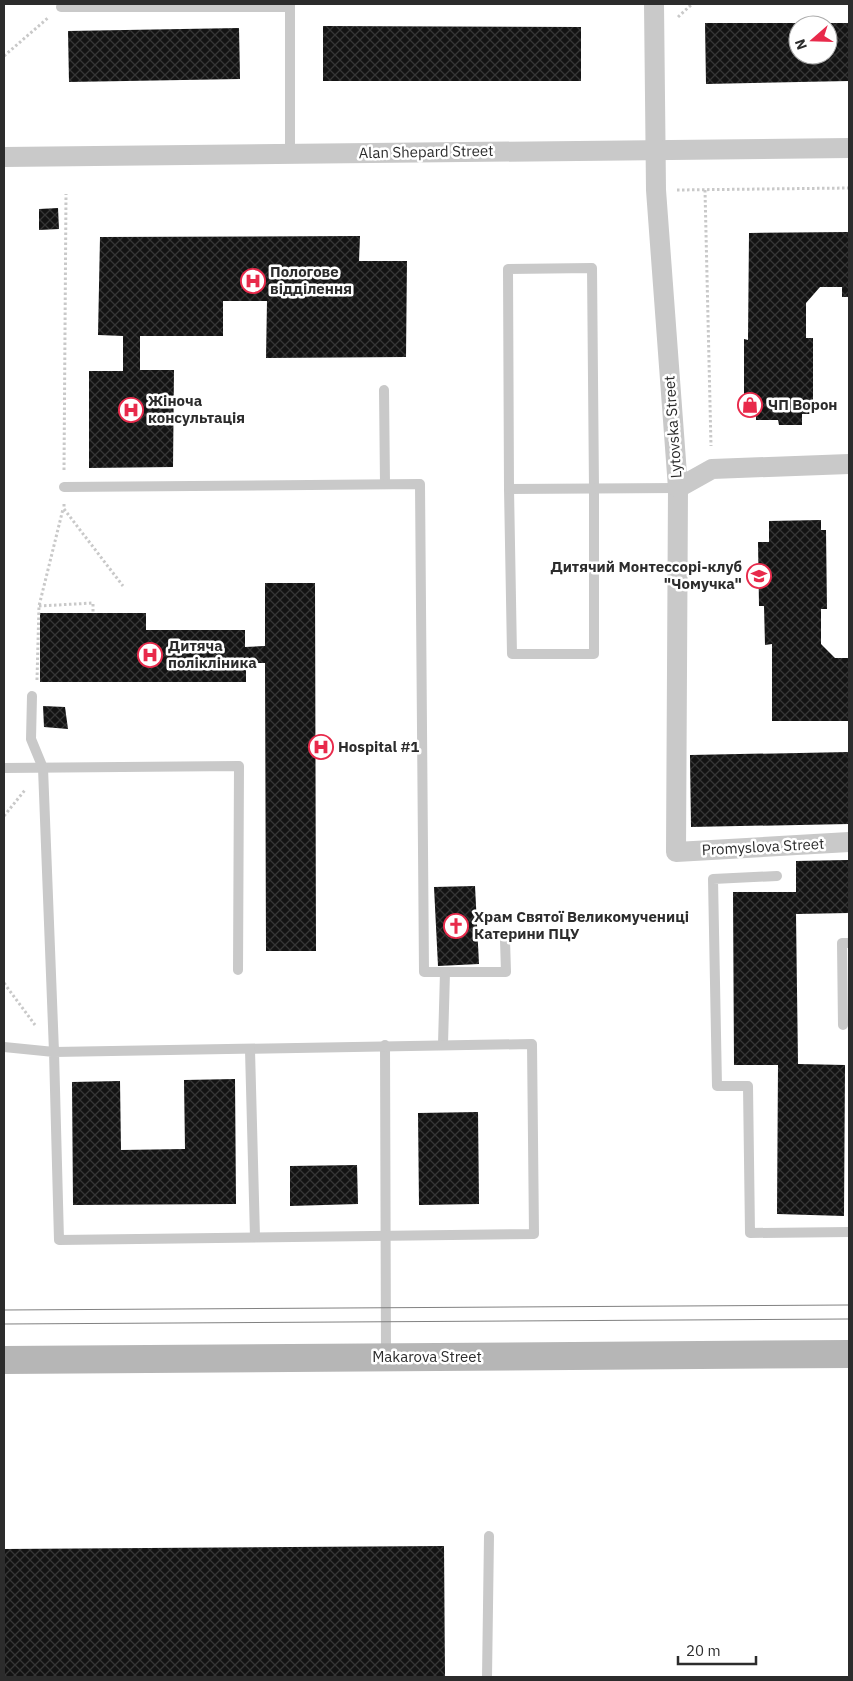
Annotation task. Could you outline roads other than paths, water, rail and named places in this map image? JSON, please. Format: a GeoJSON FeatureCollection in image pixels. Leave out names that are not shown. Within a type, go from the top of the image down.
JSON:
{"type":"FeatureCollection","features":[{"type":"Feature","properties":{"kind":"main road","name":"Makarova Street"},"geometry":{"type":"LineString","coordinates":[[4,1360],[849,1354]]}},
{"type":"Feature","properties":{"kind":"street","name":"Lytovska Street"},"geometry":{"type":"LineString","coordinates":[[654,4],[656,190],[678,488],[676,852]]}},
{"type":"Feature","properties":{"kind":"street","name":"Alan Shepard Street"},"geometry":{"type":"LineString","coordinates":[[4,157],[849,148]]}},
{"type":"Feature","properties":{"kind":"street"},"geometry":{"type":"LineString","coordinates":[[678,488],[712,469],[849,464]]}},
{"type":"Feature","properties":{"kind":"street","name":"Promyslova Street"},"geometry":{"type":"LineString","coordinates":[[676,852],[849,842]]}},
{"type":"Feature","properties":{"kind":"lane"},"geometry":{"type":"LineString","coordinates":[[60,7],[290,6],[290,154]]}},
{"type":"Feature","properties":{"kind":"lane"},"geometry":{"type":"LineString","coordinates":[[592,268],[594,489],[594,654],[512,654],[508,489],[508,269],[592,268]]}},
{"type":"Feature","properties":{"kind":"lane"},"geometry":{"type":"LineString","coordinates":[[384,390],[385,484]]}},
{"type":"Feature","properties":{"kind":"lane"},"geometry":{"type":"LineString","coordinates":[[64,487],[420,484],[424,972],[506,972],[505,940]]}},
{"type":"Feature","properties":{"kind":"lane"},"geometry":{"type":"LineString","coordinates":[[508,489],[678,488]]}},
{"type":"Feature","properties":{"kind":"lane"},"geometry":{"type":"LineString","coordinates":[[4,1047],[54,1052],[532,1044],[534,1234],[59,1240],[54,1052],[43,768],[31,739],[32,696]]}},
{"type":"Feature","properties":{"kind":"lane"},"geometry":{"type":"LineString","coordinates":[[4,768],[239,766],[238,970]]}},
{"type":"Feature","properties":{"kind":"lane"},"geometry":{"type":"LineString","coordinates":[[777,876],[713,879],[717,1086],[748,1086],[750,1233],[849,1232]]}},
{"type":"Feature","properties":{"kind":"lane"},"geometry":{"type":"LineString","coordinates":[[843,1026],[842,943],[849,943]]}},
{"type":"Feature","properties":{"kind":"lane"},"geometry":{"type":"LineString","coordinates":[[444,1044],[445,972]]}},
{"type":"Feature","properties":{"kind":"lane"},"geometry":{"type":"LineString","coordinates":[[385,1045],[386,1358]]}},
{"type":"Feature","properties":{"kind":"lane"},"geometry":{"type":"LineString","coordinates":[[250,1050],[255,1237]]}},
{"type":"Feature","properties":{"kind":"lane"},"geometry":{"type":"LineString","coordinates":[[487,1677],[488,1536]]}},
{"type":"Feature","properties":{"kind":"tram line"},"geometry":{"type":"LineString","coordinates":[[4,1310],[849,1305]]}},
{"type":"Feature","properties":{"kind":"tram line"},"geometry":{"type":"LineString","coordinates":[[4,1324],[849,1319]]}},
{"type":"Feature","properties":{"kind":"place","name":"Пологове відділення"},"geometry":{"type":"Point","coordinates":[253,281]}},
{"type":"Feature","properties":{"kind":"place","name":"ЧП Ворон"},"geometry":{"type":"Point","coordinates":[750,405]}},
{"type":"Feature","properties":{"kind":"place","name":"Жіноча консультація"},"geometry":{"type":"Point","coordinates":[131,410]}},
{"type":"Feature","properties":{"kind":"place","name":"Дитячий Монтессорі-клуб \"Чомучка\""},"geometry":{"type":"Point","coordinates":[759,576]}},
{"type":"Feature","properties":{"kind":"place","name":"Дитяча полікліника"},"geometry":{"type":"Point","coordinates":[150,655]}},
{"type":"Feature","properties":{"kind":"place","name":"Hospital #1"},"geometry":{"type":"Point","coordinates":[321,747]}},
{"type":"Feature","properties":{"kind":"place","name":"Храм Святої Великомучениці Катерини ПЦУ"},"geometry":{"type":"Point","coordinates":[456,926]}}]}
